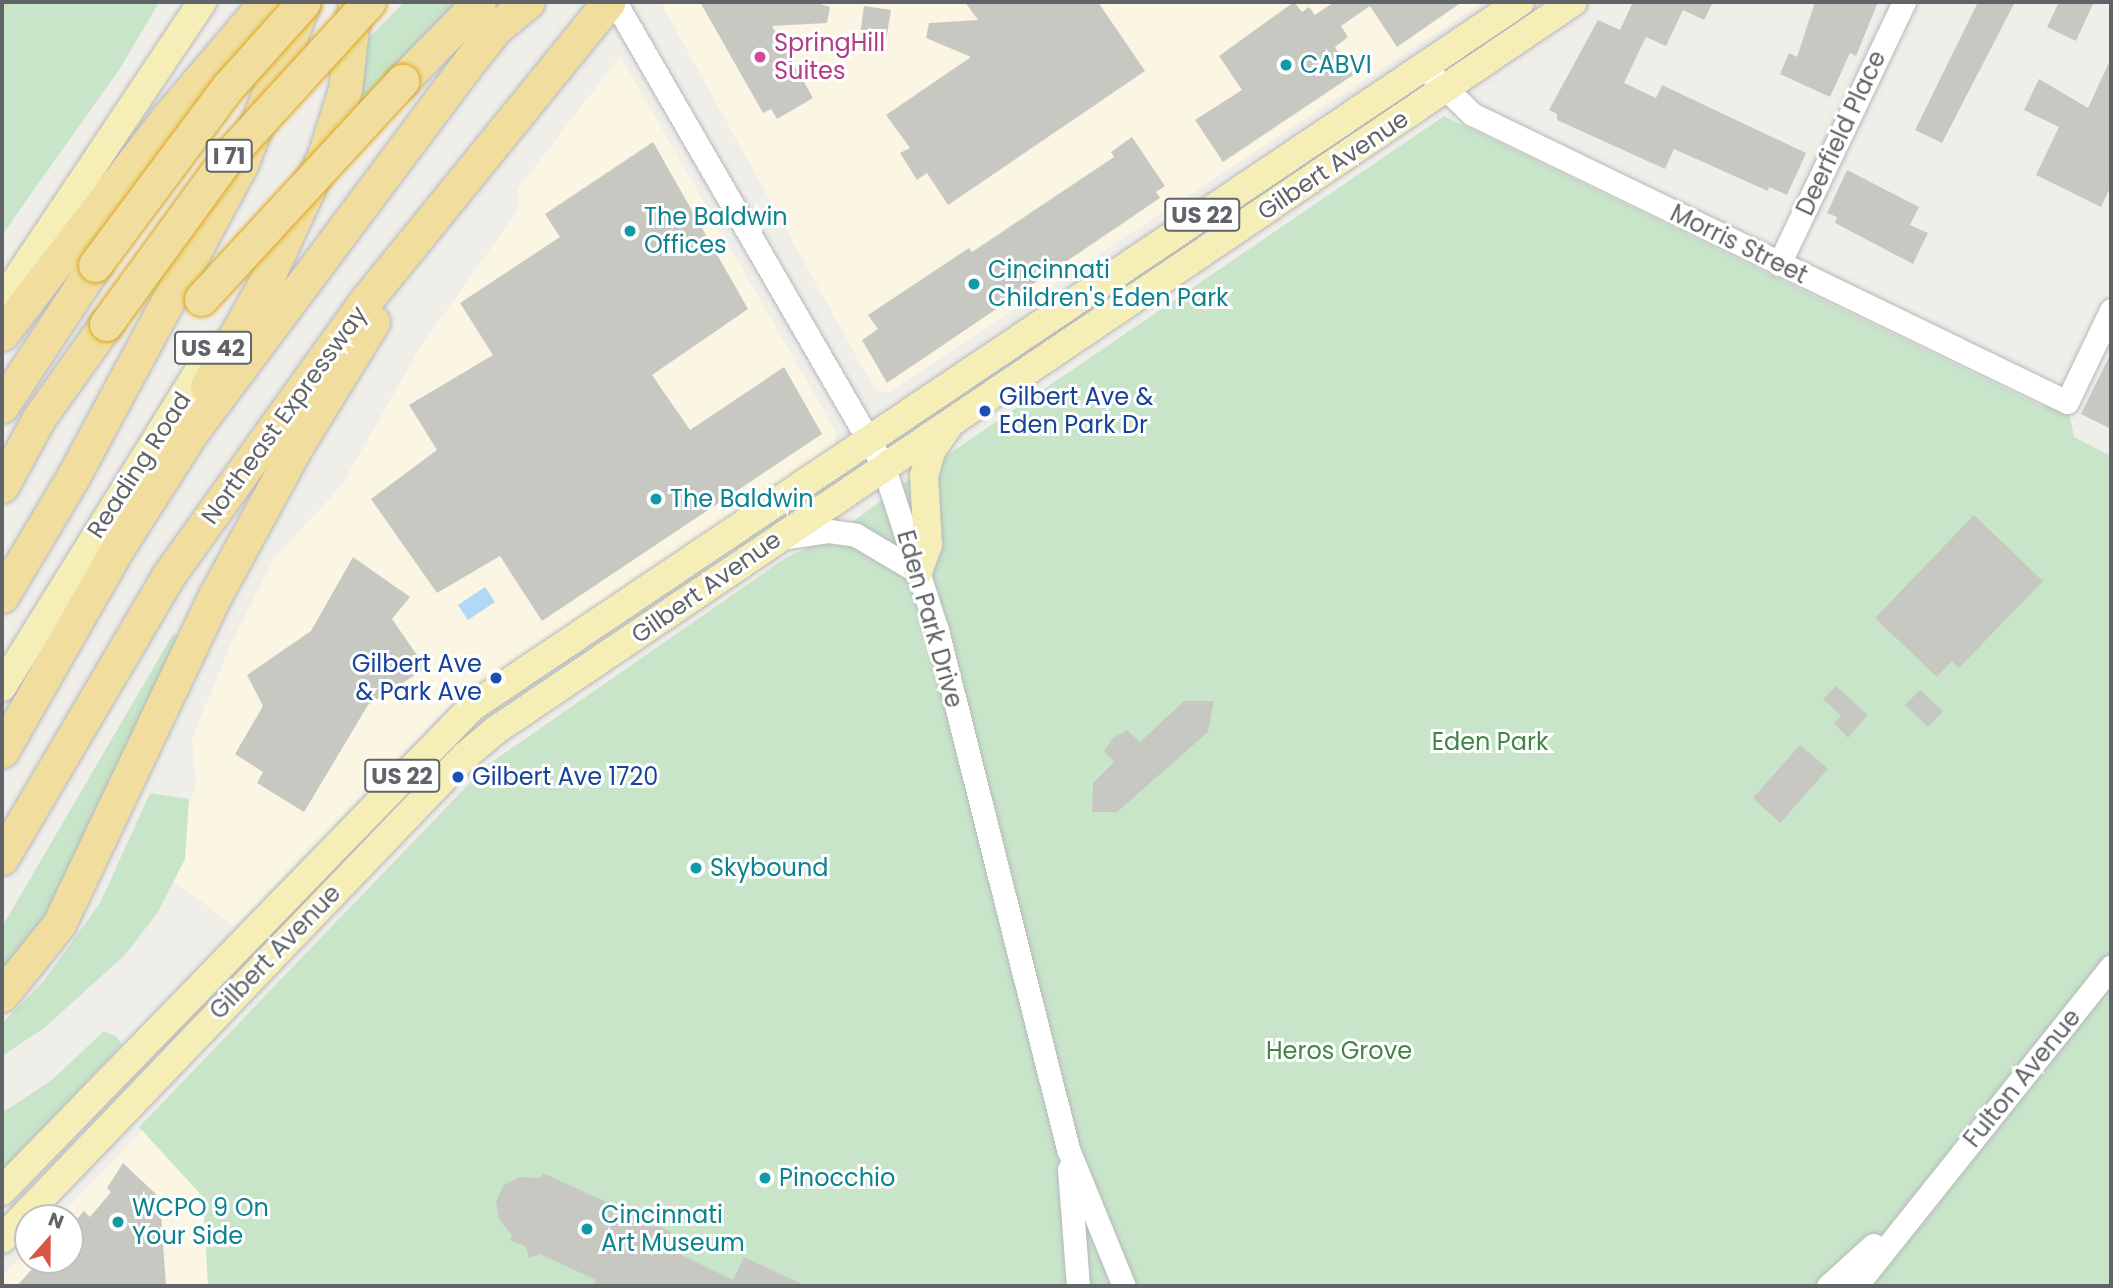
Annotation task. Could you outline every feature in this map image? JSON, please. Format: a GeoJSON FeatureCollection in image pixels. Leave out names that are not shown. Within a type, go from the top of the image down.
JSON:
{"type":"FeatureCollection","features":[{"type":"Feature","properties":{"kind":"highway"},"geometry":{"type":"LineString","coordinates":[[2,334],[168,117],[266,2]]}},
{"type":"Feature","properties":{"kind":"highway"},"geometry":{"type":"LineString","coordinates":[[2,406],[95,265],[219,98],[304,2]]}},
{"type":"Feature","properties":{"kind":"highway"},"geometry":{"type":"LineString","coordinates":[[2,596],[125,382],[241,165],[304,2]]}},
{"type":"Feature","properties":{"kind":"highway"},"geometry":{"type":"LineString","coordinates":[[192,432],[209,382],[264,285],[325,153],[345,89],[354,2]]}},
{"type":"Feature","properties":{"kind":"highway","name":"I 71"},"geometry":{"type":"LineString","coordinates":[[2,486],[39,418],[230,154],[369,2]]}},
{"type":"Feature","properties":{"kind":"highway"},"geometry":{"type":"LineString","coordinates":[[125,382],[402,81],[479,2]]}},
{"type":"Feature","properties":{"kind":"highway"},"geometry":{"type":"LineString","coordinates":[[2,751],[118,545],[192,432],[472,58],[496,28],[528,2]]}},
{"type":"Feature","properties":{"kind":"highway","name":"Northeast Expressway"},"geometry":{"type":"LineString","coordinates":[[2,858],[169,576],[435,211],[609,2]]}},
{"type":"Feature","properties":{"kind":"highway"},"geometry":{"type":"LineString","coordinates":[[2,995],[60,924],[135,760],[246,538],[435,211]]}},
{"type":"Feature","properties":{"kind":"main road"},"geometry":{"type":"LineString","coordinates":[[2,301],[202,2]]}},
{"type":"Feature","properties":{"kind":"main road","name":"Reading Road"},"geometry":{"type":"LineString","coordinates":[[8,677],[249,288],[316,133],[354,2]]}},
{"type":"Feature","properties":{"kind":"main road","name":"Gilbert Avenue"},"geometry":{"type":"LineString","coordinates":[[2,1191],[453,724],[867,437],[1520,2]]}},
{"type":"Feature","properties":{"kind":"main road","name":"Gilbert Avenue"},"geometry":{"type":"LineString","coordinates":[[2,1239],[465,756],[496,730],[883,465],[1573,2]]}},
{"type":"Feature","properties":{"kind":"main road"},"geometry":{"type":"LineString","coordinates":[[918,572],[928,544],[924,476],[931,451],[951,421]]}},
{"type":"Feature","properties":{"kind":"street","name":"Eden Park Drive"},"geometry":{"type":"LineString","coordinates":[[615,2],[883,465],[918,572],[1070,1156],[1124,1286]]}},
{"type":"Feature","properties":{"kind":"street","name":"Deerfield Place"},"geometry":{"type":"LineString","coordinates":[[1779,264],[1904,2]]}},
{"type":"Feature","properties":{"kind":"street","name":"Morris Street"},"geometry":{"type":"LineString","coordinates":[[1426,65],[1444,91],[1472,114],[2067,402],[2111,310]]}},
{"type":"Feature","properties":{"kind":"street"},"geometry":{"type":"LineString","coordinates":[[777,538],[829,531],[856,534],[918,572]]}},
{"type":"Feature","properties":{"kind":"street","name":"Fulton Avenue"},"geometry":{"type":"LineString","coordinates":[[1856,1286],[2111,966]]}},
{"type":"Feature","properties":{"kind":"street"},"geometry":{"type":"LineString","coordinates":[[1070,1156],[1068,1178],[1078,1286]]}},
{"type":"Feature","properties":{"kind":"street","name":"Fulton Avenue"},"geometry":{"type":"LineString","coordinates":[[1828,1286],[1958,1157]]}},
{"type":"Feature","properties":{"kind":"shaded area"},"geometry":{"type":"Polygon","coordinates":[[[1483,2],[889,392],[875,390],[661,3],[1483,2]]]}},
{"type":"Feature","properties":{"kind":"shaded area"},"geometry":{"type":"Polygon","coordinates":[[[620,56],[836,432],[834,447],[454,702],[234,926],[167,876],[196,783],[192,739],[231,644],[274,559],[342,485],[421,346],[519,209],[518,189],[620,56]]]}},
{"type":"Feature","properties":{"kind":"shaded area"},"geometry":{"type":"Polygon","coordinates":[[[186,1085],[373,1286],[2,1286],[2,1276],[14,1264],[14,1274],[84,1274],[84,1204],[71,1204],[186,1085]]]}},
{"type":"Feature","properties":{"kind":"green space"},"geometry":{"type":"Polygon","coordinates":[[[2,2],[159,2],[121,67],[2,235],[2,2]]]}},
{"type":"Feature","properties":{"kind":"green space"},"geometry":{"type":"Polygon","coordinates":[[[404,2],[462,2],[343,125],[361,46],[404,2]]]}},
{"type":"Feature","properties":{"kind":"green space","name":"Eden Park"},"geometry":{"type":"Polygon","coordinates":[[[1444,116],[2041,406],[2067,402],[2074,437],[2111,456],[2111,1286],[208,1286],[203,1197],[139,1127],[486,766],[787,557],[820,543],[845,546],[854,521],[906,482],[918,475],[939,478],[940,463],[946,456],[1444,116]]]}},
{"type":"Feature","properties":{"kind":"green space"},"geometry":{"type":"Polygon","coordinates":[[[173,634],[182,636],[45,918],[2,970],[2,927],[173,634]]]}},
{"type":"Feature","properties":{"kind":"green space"},"geometry":{"type":"Polygon","coordinates":[[[150,793],[189,799],[185,859],[158,912],[125,955],[44,1028],[2,1056],[2,1023],[43,982],[100,903],[150,793]]]}},
{"type":"Feature","properties":{"kind":"green space"},"geometry":{"type":"Polygon","coordinates":[[[104,1031],[117,1037],[122,1045],[2,1170],[2,1113],[52,1080],[104,1031]]]}},
{"type":"Feature","properties":{"kind":"water"},"geometry":{"type":"Polygon","coordinates":[[[485,587],[495,602],[468,620],[458,605],[485,587]]]}},
{"type":"Feature","properties":{"kind":"building","name":"SpringHill Suites"},"geometry":{"type":"Polygon","coordinates":[[[700,2],[813,2],[830,7],[827,23],[772,26],[813,98],[777,119],[771,109],[763,113],[700,2]]]}},
{"type":"Feature","properties":{"kind":"building"},"geometry":{"type":"Polygon","coordinates":[[[965,2],[1098,2],[1145,71],[948,205],[927,173],[917,180],[900,153],[910,148],[886,115],[971,57],[926,38],[929,23],[978,20],[965,2]]]}},
{"type":"Feature","properties":{"kind":"building","name":"CABVI"},"geometry":{"type":"Polygon","coordinates":[[[1294,2],[1302,12],[1309,7],[1315,15],[1334,2],[1462,2],[1397,47],[1370,6],[1341,26],[1348,37],[1335,47],[1353,75],[1223,162],[1195,120],[1242,90],[1219,56],[1294,2]]]}},
{"type":"Feature","properties":{"kind":"building"},"geometry":{"type":"Polygon","coordinates":[[[1633,2],[1713,2],[1704,20],[1683,10],[1666,46],[1646,37],[1624,83],[1656,98],[1662,85],[1806,153],[1787,195],[1769,187],[1768,191],[1674,149],[1665,169],[1557,120],[1557,114],[1549,110],[1598,20],[1620,30],[1633,2]]]}},
{"type":"Feature","properties":{"kind":"building"},"geometry":{"type":"Polygon","coordinates":[[[1815,2],[1878,2],[1856,56],[1850,53],[1830,97],[1780,74],[1789,53],[1797,57],[1815,2]]]}},
{"type":"Feature","properties":{"kind":"building"},"geometry":{"type":"Polygon","coordinates":[[[1978,2],[2015,2],[1942,143],[1915,130],[1978,2]]]}},
{"type":"Feature","properties":{"kind":"building"},"geometry":{"type":"Polygon","coordinates":[[[2059,2],[2094,2],[2076,41],[2047,27],[2059,2]]]}},
{"type":"Feature","properties":{"kind":"building"},"geometry":{"type":"Polygon","coordinates":[[[864,6],[891,10],[886,40],[860,35],[864,6]]]}},
{"type":"Feature","properties":{"kind":"building"},"geometry":{"type":"Polygon","coordinates":[[[2111,58],[2111,186],[2101,207],[2036,175],[2059,127],[2024,110],[2039,79],[2088,108],[2111,58]]]}},
{"type":"Feature","properties":{"kind":"building","name":"Cincinnati Children's Eden Park"},"geometry":{"type":"Polygon","coordinates":[[[1132,137],[1165,186],[1156,192],[1160,198],[887,383],[862,340],[878,329],[868,315],[969,248],[972,252],[1114,157],[1111,152],[1132,137]]]}},
{"type":"Feature","properties":{"kind":"building"},"geometry":{"type":"Polygon","coordinates":[[[653,142],[748,309],[652,375],[690,430],[784,367],[822,434],[542,621],[500,556],[437,593],[371,499],[437,450],[409,405],[493,355],[460,303],[560,237],[545,214],[653,142]]]}},
{"type":"Feature","properties":{"kind":"building"},"geometry":{"type":"Polygon","coordinates":[[[1847,170],[1919,207],[1910,225],[1928,233],[1913,264],[1835,223],[1837,217],[1827,213],[1847,170]]]}},
{"type":"Feature","properties":{"kind":"building"},"geometry":{"type":"Polygon","coordinates":[[[2111,353],[2111,429],[2081,414],[2111,353]]]}},
{"type":"Feature","properties":{"kind":"building"},"geometry":{"type":"Polygon","coordinates":[[[1974,515],[2043,581],[1959,668],[1952,661],[1937,677],[1875,618],[1974,515]]]}},
{"type":"Feature","properties":{"kind":"building"},"geometry":{"type":"Polygon","coordinates":[[[353,557],[410,597],[392,619],[426,668],[368,705],[304,812],[257,783],[263,772],[235,754],[263,706],[247,675],[311,631],[353,557]]]}},
{"type":"Feature","properties":{"kind":"building"},"geometry":{"type":"Polygon","coordinates":[[[1836,686],[1868,715],[1848,738],[1834,723],[1841,716],[1823,699],[1836,686]]]}},
{"type":"Feature","properties":{"kind":"building"},"geometry":{"type":"Polygon","coordinates":[[[1920,690],[1943,711],[1928,727],[1905,705],[1920,690]]]}},
{"type":"Feature","properties":{"kind":"building"},"geometry":{"type":"Polygon","coordinates":[[[1184,701],[1214,701],[1208,732],[1117,812],[1092,812],[1093,783],[1114,762],[1104,751],[1113,738],[1127,730],[1140,742],[1184,701]]]}},
{"type":"Feature","properties":{"kind":"building"},"geometry":{"type":"Polygon","coordinates":[[[1800,745],[1828,769],[1780,823],[1753,798],[1800,745]]]}},
{"type":"Feature","properties":{"kind":"building","name":"WCPO 9 On Your Side"},"geometry":{"type":"Polygon","coordinates":[[[123,1163],[160,1198],[166,1286],[17,1286],[28,1274],[84,1274],[84,1211],[90,1217],[111,1192],[107,1188],[123,1163]]]}},
{"type":"Feature","properties":{"kind":"building","name":"Cincinnati Art Museum"},"geometry":{"type":"Polygon","coordinates":[[[543,1173],[671,1232],[665,1247],[733,1280],[744,1257],[806,1286],[593,1286],[596,1280],[540,1254],[529,1258],[526,1247],[510,1240],[512,1235],[499,1219],[496,1201],[504,1185],[520,1177],[540,1178],[543,1173]]]}},
{"type":"Feature","properties":{"kind":"place","name":"SpringHill Suites"},"geometry":{"type":"Point","coordinates":[760,57]}},
{"type":"Feature","properties":{"kind":"place","name":"CABVI"},"geometry":{"type":"Point","coordinates":[1286,65]}},
{"type":"Feature","properties":{"kind":"place","name":"The Baldwin Offices"},"geometry":{"type":"Point","coordinates":[630,231]}},
{"type":"Feature","properties":{"kind":"place","name":"Cincinnati Children's Eden Park"},"geometry":{"type":"Point","coordinates":[974,284]}},
{"type":"Feature","properties":{"kind":"place","name":"Gilbert Ave & Eden Park Dr"},"geometry":{"type":"Point","coordinates":[985,411]}},
{"type":"Feature","properties":{"kind":"place","name":"The Baldwin"},"geometry":{"type":"Point","coordinates":[656,499]}},
{"type":"Feature","properties":{"kind":"place","name":"Gilbert Ave & Park Ave"},"geometry":{"type":"Point","coordinates":[496,678]}},
{"type":"Feature","properties":{"kind":"place","name":"Gilbert Ave 1720"},"geometry":{"type":"Point","coordinates":[458,777]}},
{"type":"Feature","properties":{"kind":"place","name":"Skybound"},"geometry":{"type":"Point","coordinates":[696,868]}},
{"type":"Feature","properties":{"kind":"place","name":"Pinocchio"},"geometry":{"type":"Point","coordinates":[765,1178]}},
{"type":"Feature","properties":{"kind":"place","name":"WCPO 9 On Your Side"},"geometry":{"type":"Point","coordinates":[118,1222]}},
{"type":"Feature","properties":{"kind":"place","name":"Cincinnati Art Museum"},"geometry":{"type":"Point","coordinates":[587,1229]}},
{"type":"Feature","properties":{"kind":"park label","name":"Heros Grove"},"geometry":{"type":"Point","coordinates":[1339,1051]}}]}
